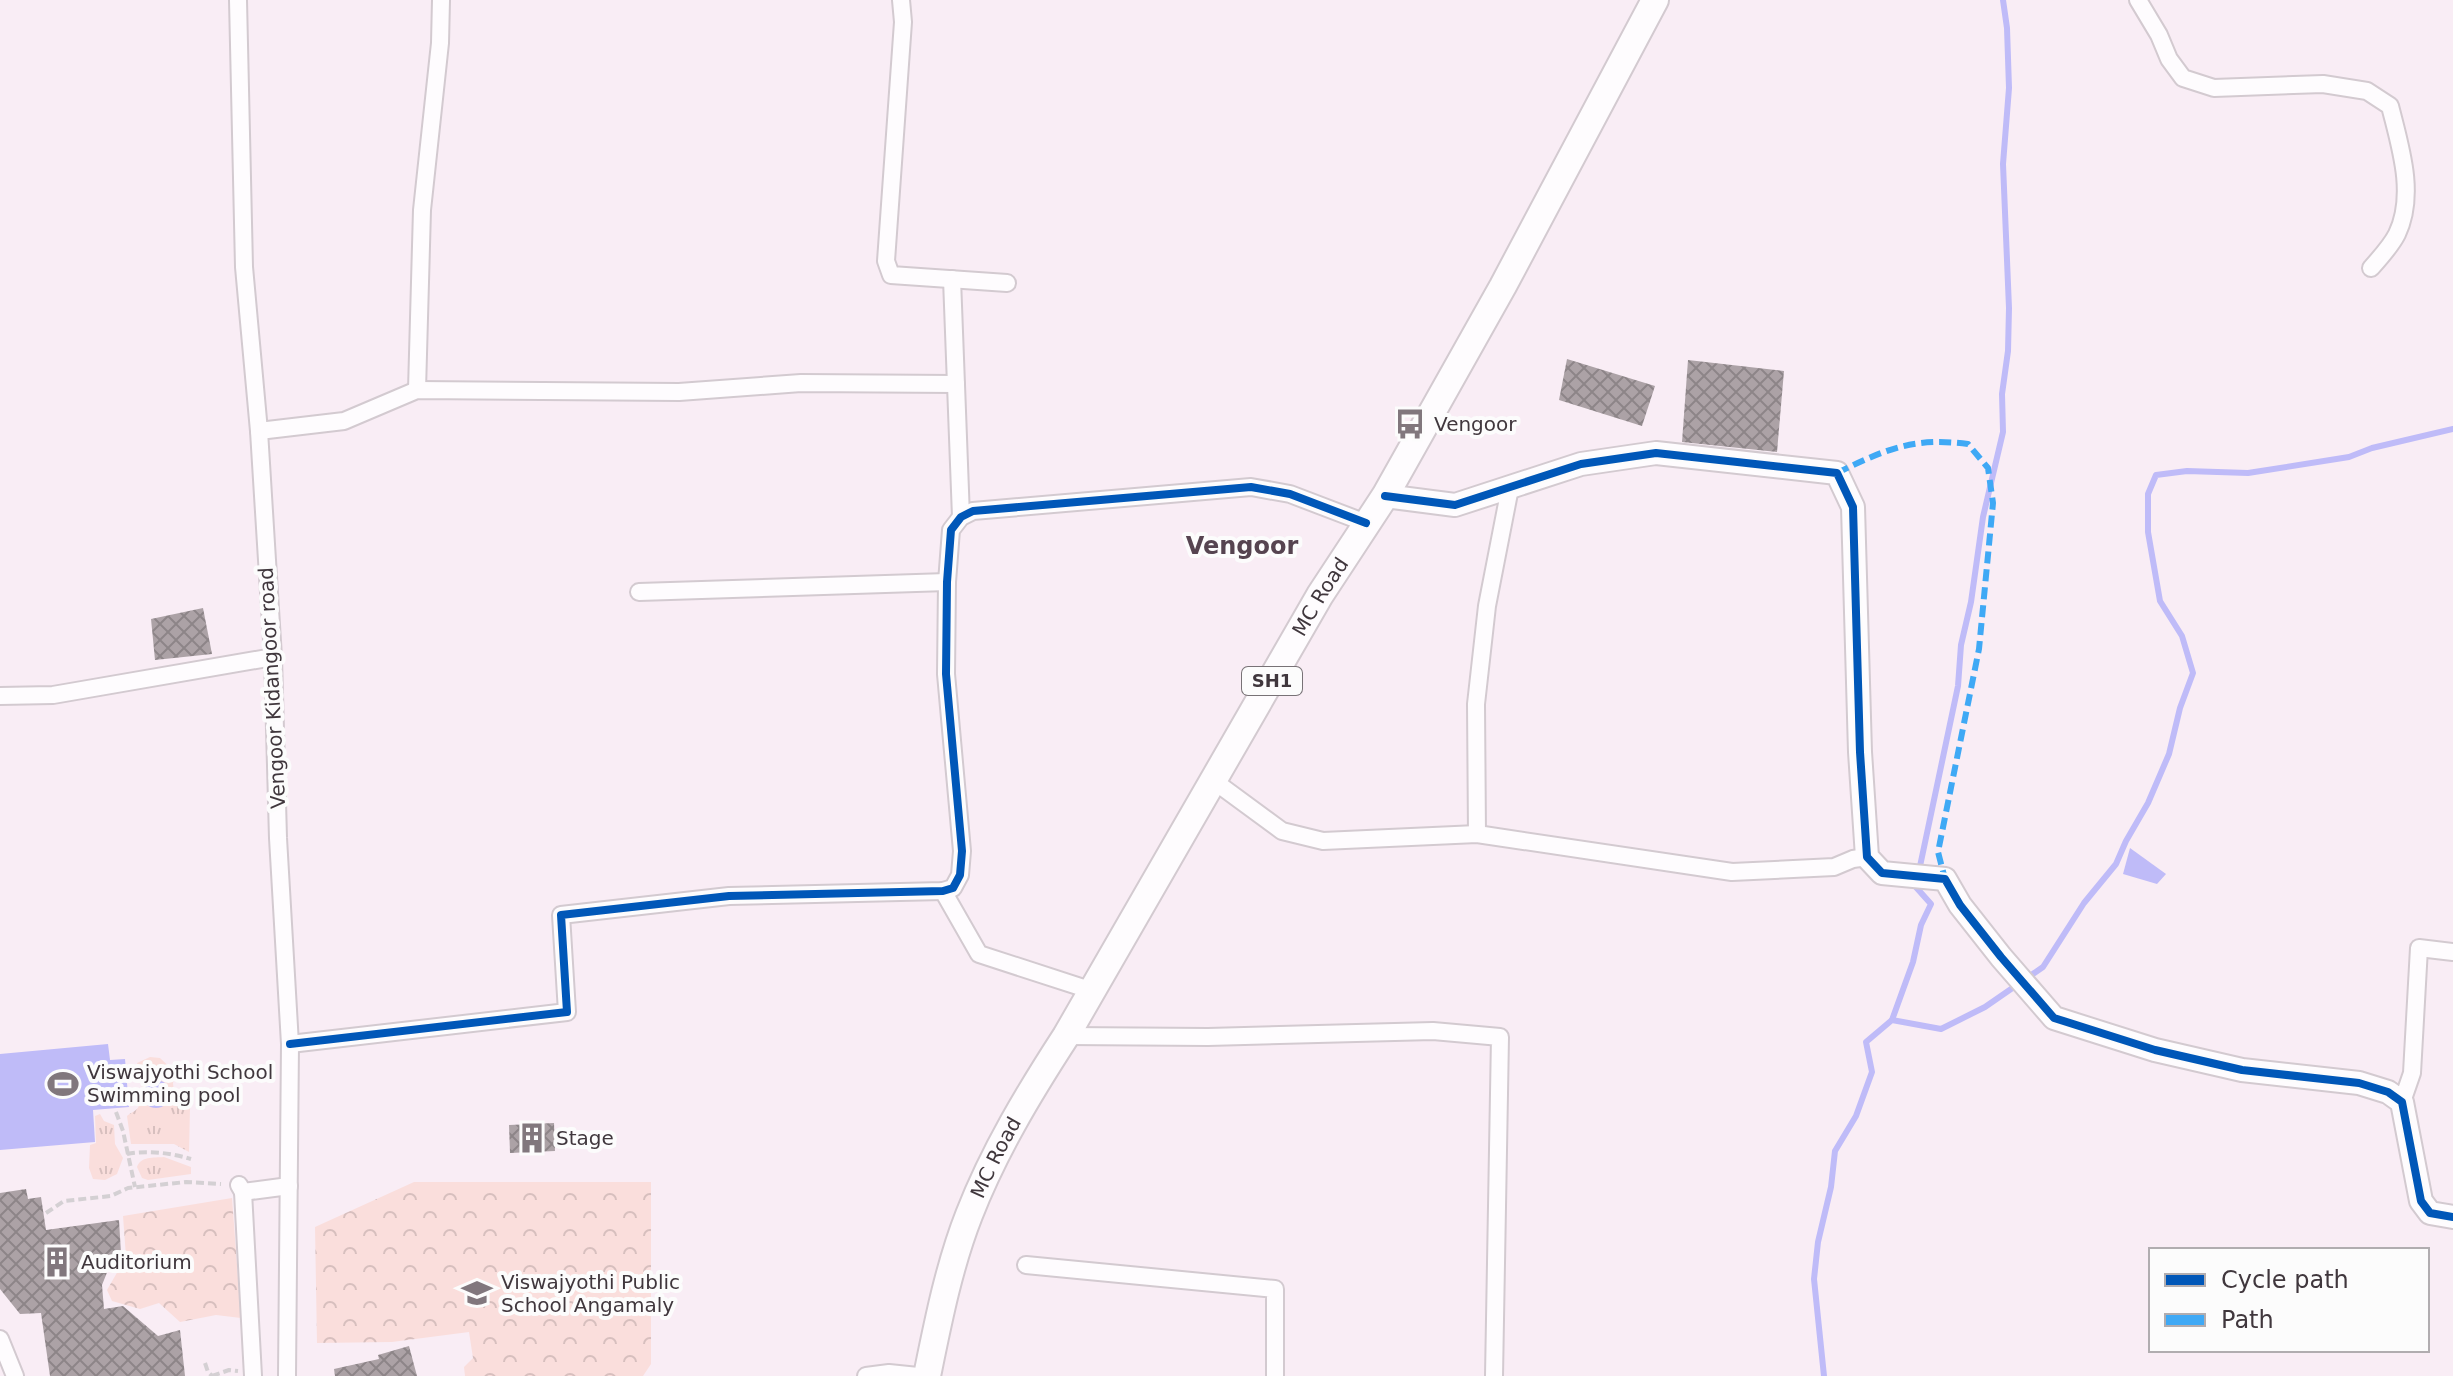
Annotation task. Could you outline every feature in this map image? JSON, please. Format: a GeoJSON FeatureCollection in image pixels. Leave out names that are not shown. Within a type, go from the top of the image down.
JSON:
{"type":"FeatureCollection","features":[{"type":"Feature","properties":{"kind":"main road","name":"MC Road"},"geometry":{"type":"LineString","coordinates":[[927,1376],[940,1314],[969,1216],[999,1148],[1036,1081],[1093,991],[1320,595],[1385,496],[1503,286],[1655,0]]}},
{"type":"Feature","properties":{"kind":"street","name":"Vengoor Kidangoor road"},"geometry":{"type":"LineString","coordinates":[[238,0],[244,267],[259,431],[273,657],[278,838],[290,1044],[287,1376]]}},
{"type":"Feature","properties":{"kind":"street"},"geometry":{"type":"LineString","coordinates":[[417,390],[422,210],[440,43],[441,0]]}},
{"type":"Feature","properties":{"kind":"street"},"geometry":{"type":"LineString","coordinates":[[901,0],[903,22],[886,261],[891,275],[1007,283]]}},
{"type":"Feature","properties":{"kind":"street"},"geometry":{"type":"LineString","coordinates":[[2138,0],[2169,59],[2183,78],[2214,88],[2323,84],[2367,91],[2390,106],[2405,169],[2404,214],[2397,235],[2371,268]]}},
{"type":"Feature","properties":{"kind":"street"},"geometry":{"type":"LineString","coordinates":[[952,279],[961,517]]}},
{"type":"Feature","properties":{"kind":"street"},"geometry":{"type":"LineString","coordinates":[[259,431],[344,421],[417,390],[679,392],[801,383],[956,384]]}},
{"type":"Feature","properties":{"kind":"street"},"geometry":{"type":"LineString","coordinates":[[1385,496],[1455,505],[1581,464],[1656,453],[1837,473],[1853,507],[1860,752],[1867,857],[1882,873],[1945,879],[1960,905],[2054,1018],[2155,1050],[2242,1070],[2359,1083],[2388,1092],[2402,1102]]}},
{"type":"Feature","properties":{"kind":"street"},"geometry":{"type":"LineString","coordinates":[[290,1044],[567,1012],[561,915],[729,896],[943,891],[953,888],[960,875],[962,851],[946,674],[947,582],[951,530],[961,517],[973,511],[1251,487],[1290,494],[1366,523]]}},
{"type":"Feature","properties":{"kind":"street"},"geometry":{"type":"LineString","coordinates":[[1477,834],[1476,704],[1487,606],[1510,488]]}},
{"type":"Feature","properties":{"kind":"street"},"geometry":{"type":"LineString","coordinates":[[639,592],[947,582]]}},
{"type":"Feature","properties":{"kind":"street"},"geometry":{"type":"LineString","coordinates":[[0,696],[53,695],[273,657]]}},
{"type":"Feature","properties":{"kind":"street"},"geometry":{"type":"LineString","coordinates":[[1214,781],[1282,831],[1323,841],[1477,834],[1732,872],[1834,867],[1867,857]]}},
{"type":"Feature","properties":{"kind":"street"},"geometry":{"type":"LineString","coordinates":[[943,891],[979,954],[1093,991]]}},
{"type":"Feature","properties":{"kind":"street"},"geometry":{"type":"LineString","coordinates":[[2453,952],[2419,948],[2412,1073],[2402,1102],[2421,1201],[2430,1213],[2453,1217]]}},
{"type":"Feature","properties":{"kind":"street"},"geometry":{"type":"LineString","coordinates":[[1066,1036],[1208,1037],[1433,1031],[1500,1037],[1494,1376]]}},
{"type":"Feature","properties":{"kind":"street"},"geometry":{"type":"LineString","coordinates":[[253,1375],[241,1189],[289,1186]]}},
{"type":"Feature","properties":{"kind":"street"},"geometry":{"type":"LineString","coordinates":[[1026,1265],[1275,1289],[1275,1376]]}},
{"type":"Feature","properties":{"kind":"street"},"geometry":{"type":"LineString","coordinates":[[0,1339],[15,1376]]}},
{"type":"Feature","properties":{"kind":"street"},"geometry":{"type":"LineString","coordinates":[[866,1376],[889,1373],[918,1376]]}},
{"type":"Feature","properties":{"kind":"path"},"geometry":{"type":"LineString","coordinates":[[116,1112],[135,1187]]}},
{"type":"Feature","properties":{"kind":"path"},"geometry":{"type":"LineString","coordinates":[[127,1154],[178,1154],[191,1159]]}},
{"type":"Feature","properties":{"kind":"path"},"geometry":{"type":"LineString","coordinates":[[46,1213],[64,1201],[111,1196],[135,1187],[186,1182],[241,1189]]}},
{"type":"Feature","properties":{"kind":"path"},"geometry":{"type":"LineString","coordinates":[[205,1363],[212,1376],[229,1370],[253,1375]]}},
{"type":"Feature","properties":{"kind":"green space"},"geometry":{"type":"Polygon","coordinates":[[[150,1057],[160,1058],[176,1073],[173,1083],[175,1103],[190,1108],[189,1152],[174,1144],[131,1144],[127,1116],[140,1105],[142,1093],[137,1063],[150,1057]]]}},
{"type":"Feature","properties":{"kind":"green space"},"geometry":{"type":"Polygon","coordinates":[[[100,1114],[104,1121],[114,1125],[115,1144],[123,1158],[117,1174],[105,1180],[93,1179],[89,1168],[90,1145],[96,1143],[95,1116],[100,1114]]]}},
{"type":"Feature","properties":{"kind":"green space"},"geometry":{"type":"Polygon","coordinates":[[[164,1157],[191,1167],[191,1174],[148,1180],[142,1178],[137,1167],[141,1161],[164,1157]]]}},
{"type":"Feature","properties":{"kind":"green space","name":"Viswajyothi Public School Angamaly"},"geometry":{"type":"Polygon","coordinates":[[[414,1182],[651,1182],[651,1364],[643,1376],[465,1376],[464,1367],[473,1358],[469,1332],[392,1342],[317,1343],[315,1227],[414,1182]]]}},
{"type":"Feature","properties":{"kind":"green space"},"geometry":{"type":"Polygon","coordinates":[[[232,1198],[241,1318],[216,1315],[180,1322],[159,1303],[140,1309],[112,1301],[107,1290],[126,1257],[123,1216],[232,1198]]]}},
{"type":"Feature","properties":{"kind":"shaded area"},"geometry":{"type":"Polygon","coordinates":[[[2130,848],[2166,874],[2157,884],[2123,874],[2130,848]]]}},
{"type":"Feature","properties":{"kind":"shaded area","name":"Viswajyothi School Swimming pool"},"geometry":{"type":"Polygon","coordinates":[[[108,1044],[110,1060],[125,1059],[129,1107],[93,1110],[95,1142],[0,1150],[0,1054],[108,1044]]]}},
{"type":"Feature","properties":{"kind":"shaded area"},"geometry":{"type":"Polygon","coordinates":[[[156,1080],[166,1084],[170,1094],[166,1104],[156,1108],[146,1104],[142,1094],[146,1084],[156,1080]]]}},
{"type":"Feature","properties":{"kind":"building"},"geometry":{"type":"Polygon","coordinates":[[[1567,359],[1655,386],[1642,426],[1559,400],[1567,359]]]}},
{"type":"Feature","properties":{"kind":"building"},"geometry":{"type":"Polygon","coordinates":[[[1688,360],[1784,371],[1777,452],[1682,442],[1688,360]]]}},
{"type":"Feature","properties":{"kind":"building"},"geometry":{"type":"Polygon","coordinates":[[[203,608],[212,654],[155,660],[151,619],[203,608]]]}},
{"type":"Feature","properties":{"kind":"building","name":"Stage"},"geometry":{"type":"Polygon","coordinates":[[[554,1123],[555,1151],[510,1153],[509,1125],[554,1123]]]}},
{"type":"Feature","properties":{"kind":"building"},"geometry":{"type":"Polygon","coordinates":[[[26,1189],[28,1199],[41,1197],[46,1230],[119,1220],[121,1253],[108,1270],[102,1285],[104,1309],[123,1306],[158,1336],[180,1330],[185,1376],[50,1376],[41,1313],[20,1314],[0,1289],[0,1193],[26,1189]]]}},
{"type":"Feature","properties":{"kind":"building"},"geometry":{"type":"Polygon","coordinates":[[[409,1346],[417,1376],[335,1376],[334,1369],[379,1359],[378,1355],[409,1346]]]}},
{"type":"Feature","properties":{"kind":"waterway"},"geometry":{"type":"LineString","coordinates":[[1919,871],[1958,686],[1961,645],[1971,602],[1983,517],[2003,432],[2002,394],[2008,351],[2009,308],[2003,164],[2009,88],[2003,0]]}},
{"type":"Feature","properties":{"kind":"waterway"},"geometry":{"type":"LineString","coordinates":[[1824,1376],[1814,1279],[1818,1242],[1831,1187],[1835,1151],[1856,1116],[1872,1072],[1866,1042],[1892,1020],[1941,1029],[1985,1007],[2043,967],[2084,903],[2116,864],[2169,754],[2180,708],[2193,673],[2182,636],[2160,601],[2148,532],[2148,494],[2156,475],[2187,471],[2248,473],[2349,457],[2372,448],[2453,429]]}},
{"type":"Feature","properties":{"kind":"waterway"},"geometry":{"type":"LineString","coordinates":[[1892,1020],[1913,962],[1921,925],[1931,904],[1914,885],[1916,881]]}},
{"type":"Feature","properties":{"kind":"marked path"},"geometry":{"type":"LineString","coordinates":[[1837,473],[1885,451],[1931,442],[1968,444],[1988,468],[1993,503],[1979,649],[1938,852],[1945,879]]}},
{"type":"Feature","properties":{"kind":"cycle path"},"geometry":{"type":"LineString","coordinates":[[1385,496],[1455,505],[1581,464],[1656,453],[1837,473],[1853,507],[1860,752],[1867,857],[1882,873],[1945,879],[1960,905],[2054,1018],[2155,1050],[2242,1070],[2359,1083],[2388,1092],[2402,1102],[2421,1201],[2430,1213],[2453,1217]]}},
{"type":"Feature","properties":{"kind":"cycle path"},"geometry":{"type":"LineString","coordinates":[[290,1044],[567,1012],[561,915],[729,896],[943,891],[953,888],[960,875],[962,851],[946,674],[947,582],[951,530],[961,517],[973,511],[1251,487],[1290,494],[1366,523]]}},
{"type":"Feature","properties":{"kind":"place","name":"Vengoor"},"geometry":{"type":"Point","coordinates":[1410,424]}},
{"type":"Feature","properties":{"kind":"place","name":"Viswajyothi School Swimming pool"},"geometry":{"type":"Point","coordinates":[63,1084]}},
{"type":"Feature","properties":{"kind":"place","name":"Stage"},"geometry":{"type":"Point","coordinates":[532,1138]}},
{"type":"Feature","properties":{"kind":"place","name":"Auditorium"},"geometry":{"type":"Point","coordinates":[57,1262]}},
{"type":"Feature","properties":{"kind":"place","name":"Viswajyothi Public School Angamaly"},"geometry":{"type":"Point","coordinates":[477,1293]}},
{"type":"Feature","properties":{"kind":"district","name":"Vengoor"},"geometry":{"type":"Point","coordinates":[1242,546]}}]}
